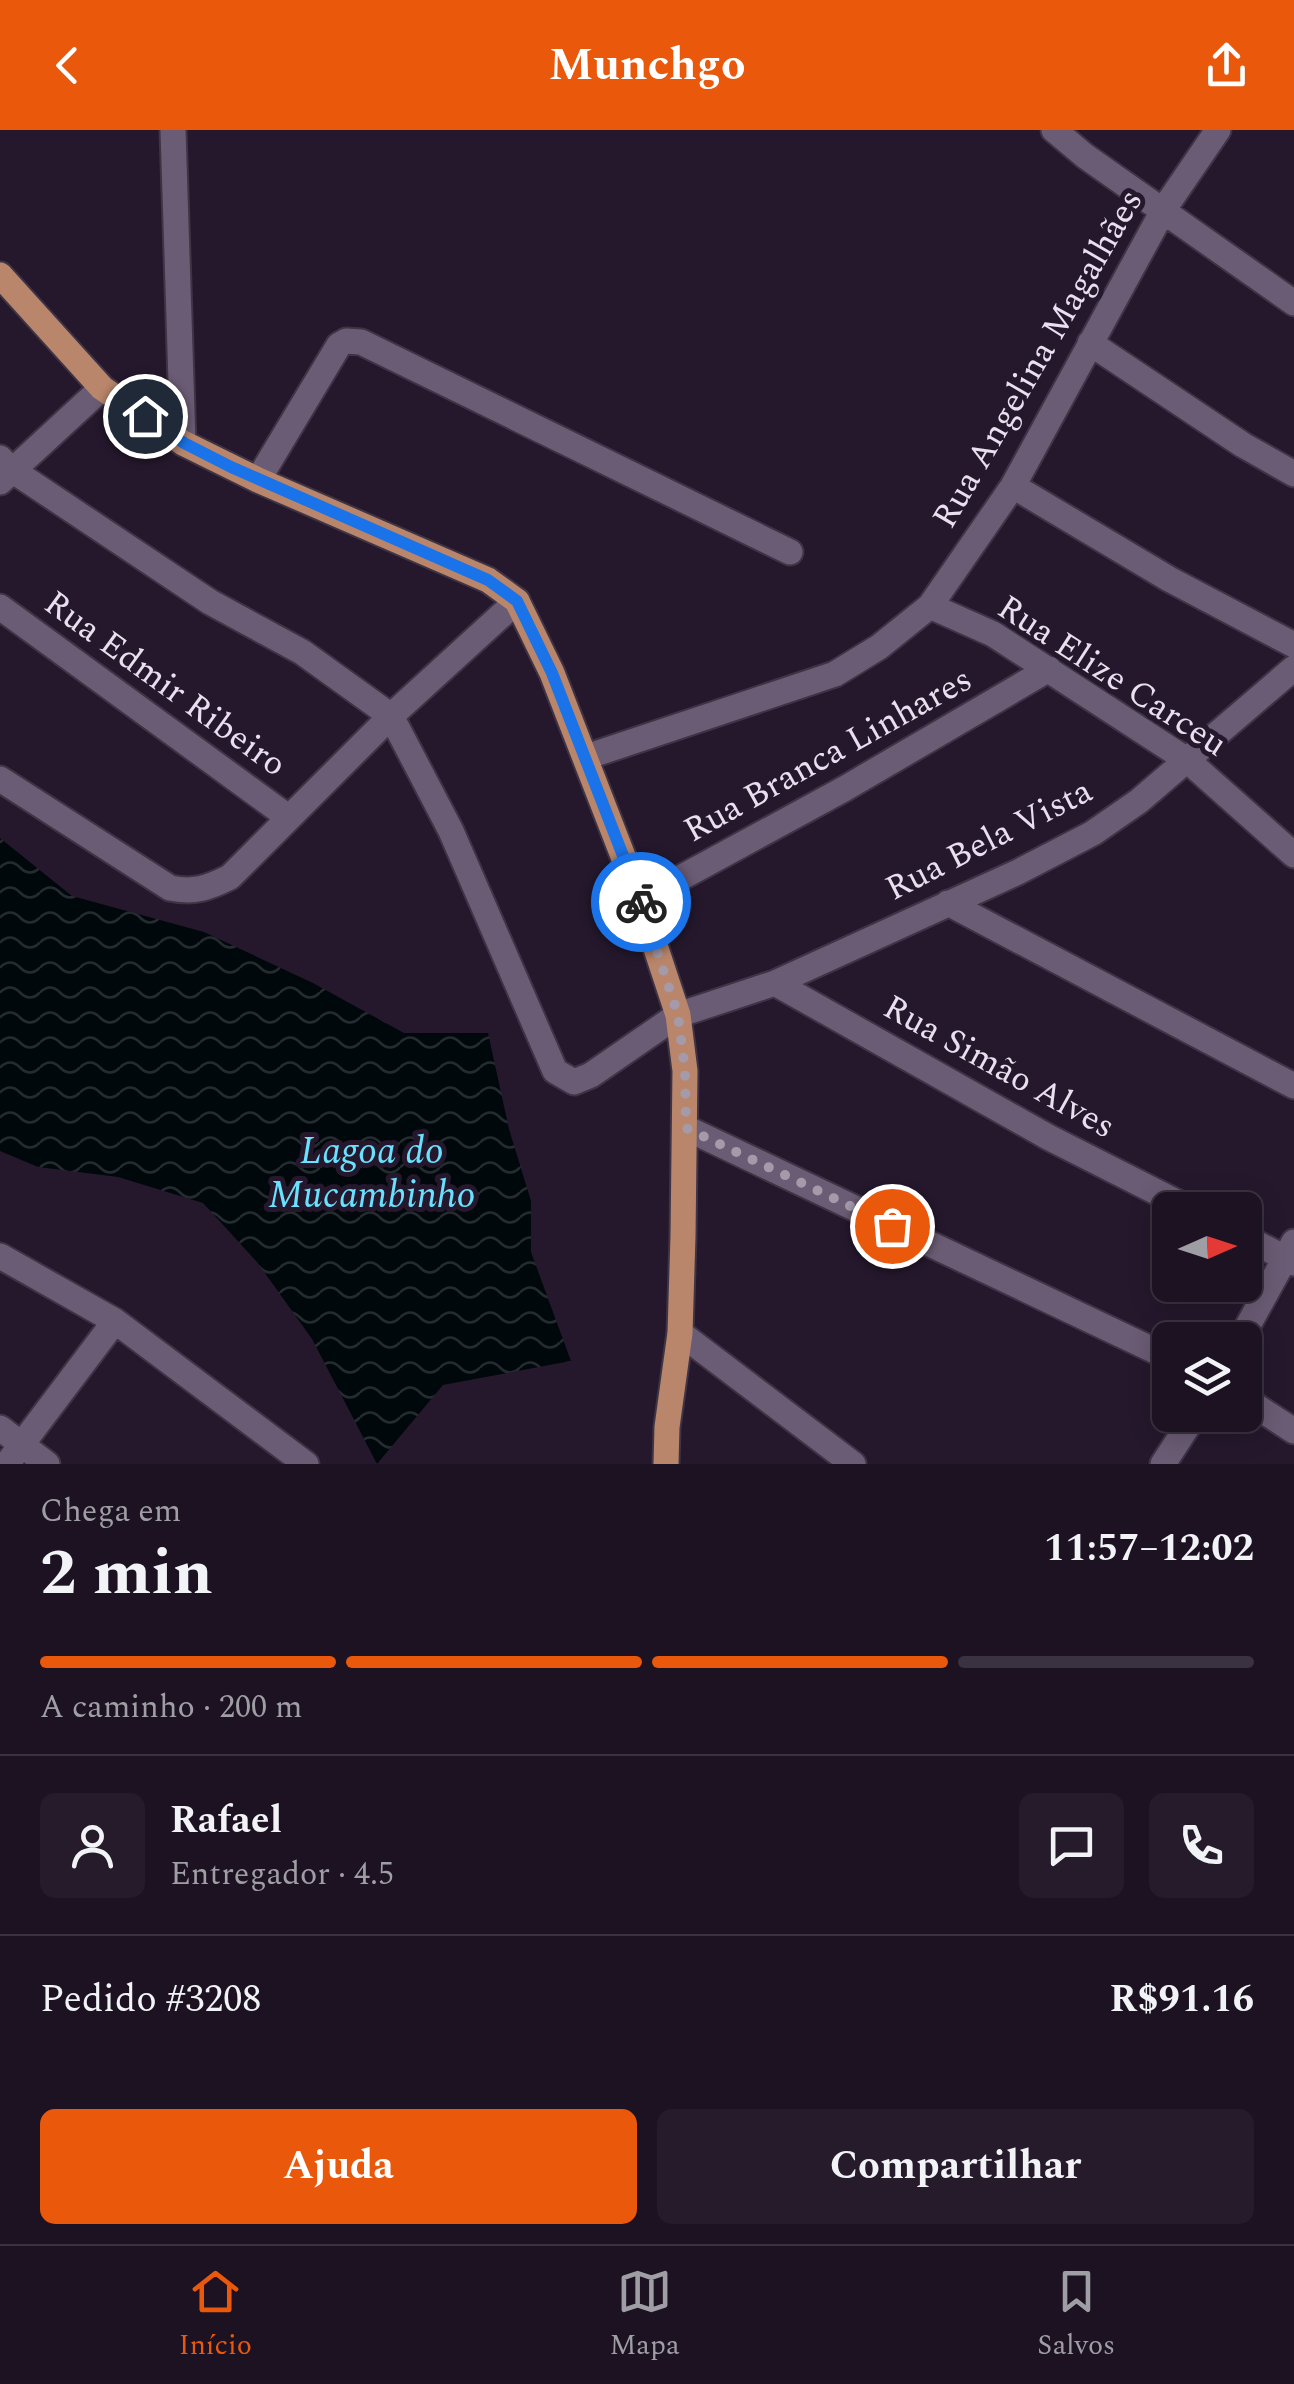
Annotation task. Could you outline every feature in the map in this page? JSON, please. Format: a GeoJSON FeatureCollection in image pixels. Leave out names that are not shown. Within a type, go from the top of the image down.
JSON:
{"type":"FeatureCollection","features":[{"type":"Feature","properties":{"kind":"main road"},"geometry":{"type":"LineString","coordinates":[[0,275],[102,388],[184,443],[258,480],[488,580],[517,601],[586,757],[678,1015],[685,1071],[686,1128],[680,1333],[666,1464]]}},
{"type":"Feature","properties":{"kind":"street"},"geometry":{"type":"LineString","coordinates":[[173,130],[184,443]]}},
{"type":"Feature","properties":{"kind":"street"},"geometry":{"type":"LineString","coordinates":[[1054,130],[1294,303]]}},
{"type":"Feature","properties":{"kind":"street","name":"Rua Angelina Magalhães"},"geometry":{"type":"LineString","coordinates":[[586,757],[835,674],[879,647],[930,606],[1013,486],[1164,210],[1218,130]]}},
{"type":"Feature","properties":{"kind":"street"},"geometry":{"type":"LineString","coordinates":[[258,480],[339,345],[346,341],[361,342],[790,552]]}},
{"type":"Feature","properties":{"kind":"street"},"geometry":{"type":"LineString","coordinates":[[1090,343],[1294,474]]}},
{"type":"Feature","properties":{"kind":"street"},"geometry":{"type":"LineString","coordinates":[[102,388],[4,470],[210,602],[302,652],[390,716]]}},
{"type":"Feature","properties":{"kind":"street"},"geometry":{"type":"LineString","coordinates":[[1013,486],[1169,579],[1294,645]]}},
{"type":"Feature","properties":{"kind":"street"},"geometry":{"type":"LineString","coordinates":[[0,779],[170,888],[196,891],[230,877],[390,716],[517,601]]}},
{"type":"Feature","properties":{"kind":"street","name":"Rua Elize Carceu"},"geometry":{"type":"LineString","coordinates":[[930,606],[993,634],[1187,760],[1294,855]]}},
{"type":"Feature","properties":{"kind":"street","name":"Rua Edmir Ribeiro"},"geometry":{"type":"LineString","coordinates":[[0,608],[288,818]]}},
{"type":"Feature","properties":{"kind":"street","name":"Rua Bela Vista"},"geometry":{"type":"LineString","coordinates":[[390,716],[451,831],[560,1076],[574,1082],[591,1075],[678,1015],[774,982],[1018,872],[1092,833],[1139,801],[1294,668]]}},
{"type":"Feature","properties":{"kind":"street","name":"Rua Branca Linhares"},"geometry":{"type":"LineString","coordinates":[[640,900],[844,789],[1049,670]]}},
{"type":"Feature","properties":{"kind":"street"},"geometry":{"type":"LineString","coordinates":[[948,903],[1294,1086]]}},
{"type":"Feature","properties":{"kind":"street","name":"Rua Simão Alves"},"geometry":{"type":"LineString","coordinates":[[774,982],[1048,1137],[1156,1192]]}},
{"type":"Feature","properties":{"kind":"street"},"geometry":{"type":"LineString","coordinates":[[686,1128],[1152,1349]]}},
{"type":"Feature","properties":{"kind":"street"},"geometry":{"type":"LineString","coordinates":[[1250,1322],[1290,1254],[1262,1243]]}},
{"type":"Feature","properties":{"kind":"street"},"geometry":{"type":"LineString","coordinates":[[0,1256],[115,1322],[306,1464]]}},
{"type":"Feature","properties":{"kind":"street"},"geometry":{"type":"LineString","coordinates":[[14,1454],[115,1322]]}},
{"type":"Feature","properties":{"kind":"street"},"geometry":{"type":"LineString","coordinates":[[680,1333],[853,1464]]}},
{"type":"Feature","properties":{"kind":"street"},"geometry":{"type":"LineString","coordinates":[[1262,1411],[1294,1431]]}},
{"type":"Feature","properties":{"kind":"street"},"geometry":{"type":"LineString","coordinates":[[0,1428],[14,1454],[47,1464]]}},
{"type":"Feature","properties":{"kind":"street"},"geometry":{"type":"LineString","coordinates":[[1163,1464],[1185,1432]]}},
{"type":"Feature","properties":{"kind":"water","name":"Lagoa do Mucambinho"},"geometry":{"type":"Polygon","coordinates":[[[0,838],[72,896],[204,932],[313,983],[404,1033],[488,1033],[509,1129],[531,1201],[531,1252],[571,1361],[443,1385],[377,1464],[312,1339],[257,1262],[203,1203],[118,1177],[38,1167],[0,1151],[0,838]]]}},
{"type":"Feature","properties":{"kind":"way so far"},"geometry":{"type":"LineString","coordinates":[[641,902],[678,1015],[685,1071],[686,1128],[892,1226]]}},
{"type":"Feature","properties":{"kind":"route"},"geometry":{"type":"LineString","coordinates":[[145,416],[184,443],[231,467],[488,580],[510,594],[552,673],[641,902]]}}]}
